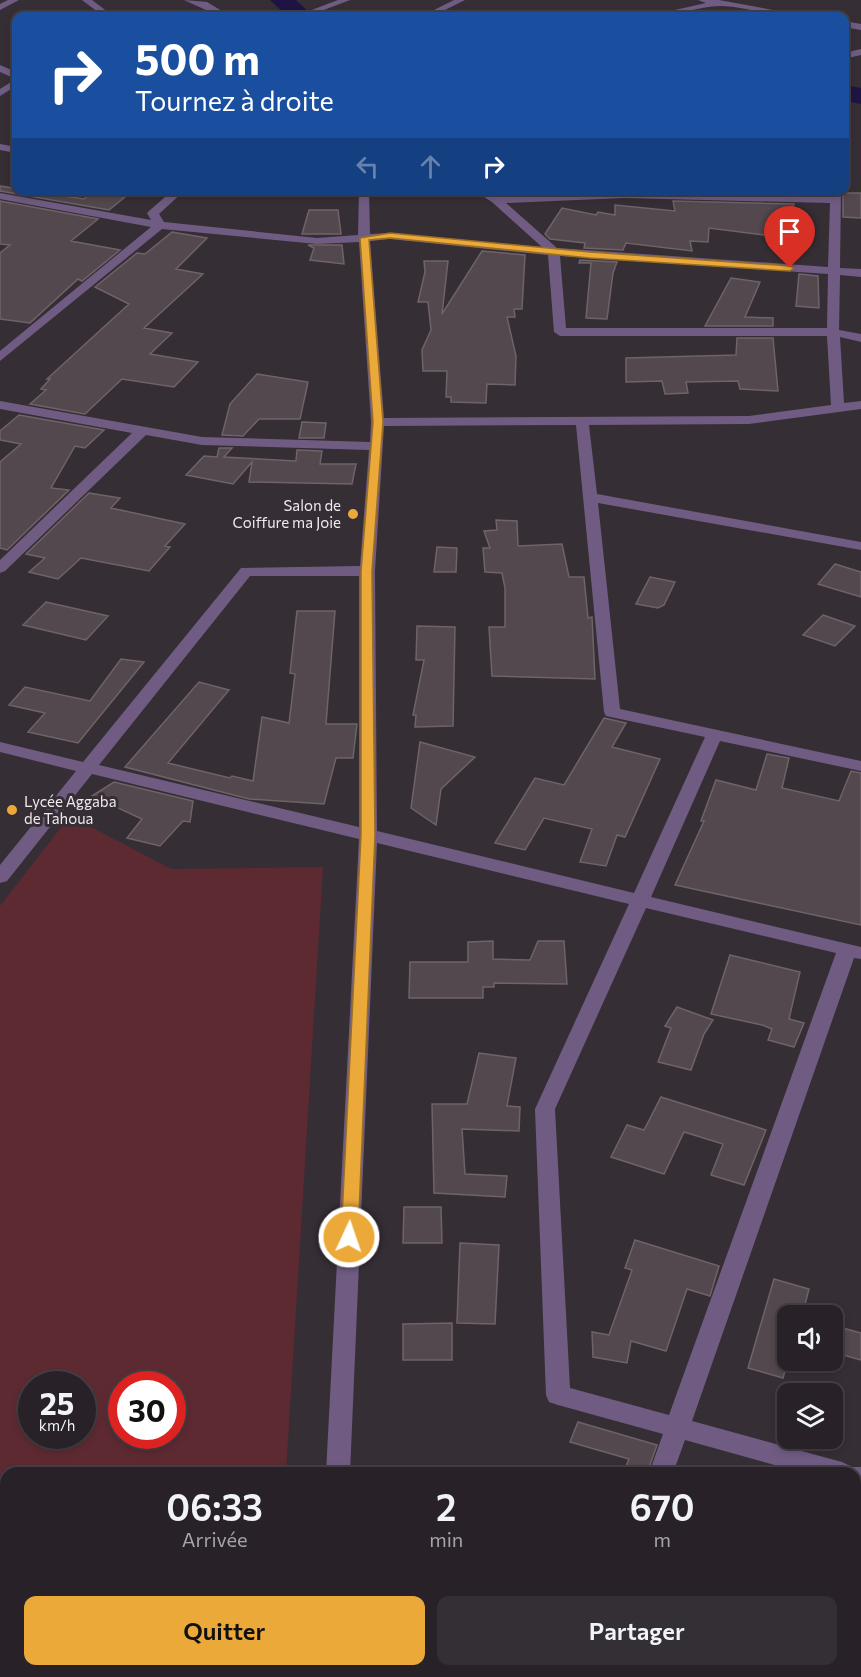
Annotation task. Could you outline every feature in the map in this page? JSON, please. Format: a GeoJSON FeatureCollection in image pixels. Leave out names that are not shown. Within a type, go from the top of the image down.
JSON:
{"type":"FeatureCollection","features":[{"type":"Feature","properties":{"kind":"street"},"geometry":{"type":"LineString","coordinates":[[0,7],[15,0]]}},
{"type":"Feature","properties":{"kind":"street"},"geometry":{"type":"LineString","coordinates":[[86,0],[102,12]]}},
{"type":"Feature","properties":{"kind":"street"},"geometry":{"type":"LineString","coordinates":[[188,0],[204,4],[218,12]]}},
{"type":"Feature","properties":{"kind":"street"},"geometry":{"type":"LineString","coordinates":[[312,12],[346,0]]}},
{"type":"Feature","properties":{"kind":"street"},"geometry":{"type":"LineString","coordinates":[[436,12],[461,0]]}},
{"type":"Feature","properties":{"kind":"street"},"geometry":{"type":"LineString","coordinates":[[702,0],[776,12]]}},
{"type":"Feature","properties":{"kind":"street"},"geometry":{"type":"LineString","coordinates":[[674,12],[738,0]]}},
{"type":"Feature","properties":{"kind":"street"},"geometry":{"type":"LineString","coordinates":[[13,195],[160,225],[317,241],[390,236],[554,252],[861,273]]}},
{"type":"Feature","properties":{"kind":"street"},"geometry":{"type":"LineString","coordinates":[[160,225],[153,213],[174,195]]}},
{"type":"Feature","properties":{"kind":"street"},"geometry":{"type":"LineString","coordinates":[[338,1467],[368,835],[367,571],[378,422],[364,238],[364,195]]}},
{"type":"Feature","properties":{"kind":"street"},"geometry":{"type":"LineString","coordinates":[[487,195],[496,200],[554,252],[560,332],[833,332],[861,338]]}},
{"type":"Feature","properties":{"kind":"street"},"geometry":{"type":"LineString","coordinates":[[496,200],[562,195]]}},
{"type":"Feature","properties":{"kind":"street"},"geometry":{"type":"LineString","coordinates":[[836,195],[833,332],[838,407]]}},
{"type":"Feature","properties":{"kind":"street"},"geometry":{"type":"LineString","coordinates":[[0,357],[160,225]]}},
{"type":"Feature","properties":{"kind":"street"},"geometry":{"type":"LineString","coordinates":[[0,405],[202,441],[376,446]]}},
{"type":"Feature","properties":{"kind":"street"},"geometry":{"type":"LineString","coordinates":[[378,422],[749,420],[861,405]]}},
{"type":"Feature","properties":{"kind":"street"},"geometry":{"type":"LineString","coordinates":[[582,421],[612,712],[861,766]]}},
{"type":"Feature","properties":{"kind":"street"},"geometry":{"type":"LineString","coordinates":[[0,568],[143,430]]}},
{"type":"Feature","properties":{"kind":"street"},"geometry":{"type":"LineString","coordinates":[[589,497],[861,546]]}},
{"type":"Feature","properties":{"kind":"street"},"geometry":{"type":"LineString","coordinates":[[0,877],[246,571],[367,571]]}},
{"type":"Feature","properties":{"kind":"street"},"geometry":{"type":"LineString","coordinates":[[715,734],[545,1109],[558,1395],[821,1467]]}},
{"type":"Feature","properties":{"kind":"street"},"geometry":{"type":"LineString","coordinates":[[0,747],[854,951],[676,1426],[663,1467]]}},
{"type":"Feature","properties":{"kind":"shaded area"},"geometry":{"type":"Polygon","coordinates":[[[70,816],[171,869],[323,867],[286,1467],[0,1467],[0,906],[70,816]]]}},
{"type":"Feature","properties":{"kind":"building"},"geometry":{"type":"Polygon","coordinates":[[[0,186],[12,188],[12,193],[0,191],[0,186]]]}},
{"type":"Feature","properties":{"kind":"building"},"geometry":{"type":"Polygon","coordinates":[[[861,193],[861,218],[843,217],[843,195],[861,193]]]}},
{"type":"Feature","properties":{"kind":"building"},"geometry":{"type":"Polygon","coordinates":[[[23,195],[58,195],[84,199],[89,195],[125,197],[109,210],[23,195]]]}},
{"type":"Feature","properties":{"kind":"building"},"geometry":{"type":"Polygon","coordinates":[[[0,201],[98,219],[71,241],[120,250],[82,281],[78,279],[30,323],[0,319],[0,253],[10,245],[0,244],[0,201]]]}},
{"type":"Feature","properties":{"kind":"building"},"geometry":{"type":"Polygon","coordinates":[[[673,201],[794,204],[780,237],[709,228],[708,242],[690,241],[692,251],[626,243],[623,250],[584,248],[585,243],[550,239],[545,234],[562,208],[596,215],[598,212],[615,215],[615,205],[675,211],[673,201]]]}},
{"type":"Feature","properties":{"kind":"building"},"geometry":{"type":"Polygon","coordinates":[[[309,210],[338,210],[341,234],[302,234],[309,210]]]}},
{"type":"Feature","properties":{"kind":"building"},"geometry":{"type":"Polygon","coordinates":[[[172,232],[207,238],[176,269],[203,274],[144,328],[172,333],[150,354],[198,362],[174,387],[122,379],[85,414],[30,404],[46,390],[41,389],[50,379],[47,379],[129,304],[95,287],[137,253],[145,254],[172,232]]]}},
{"type":"Feature","properties":{"kind":"building"},"geometry":{"type":"Polygon","coordinates":[[[308,245],[342,245],[344,264],[310,260],[314,248],[308,245]]]}},
{"type":"Feature","properties":{"kind":"building"},"geometry":{"type":"Polygon","coordinates":[[[482,251],[525,255],[522,309],[514,309],[515,317],[507,317],[516,356],[515,385],[487,384],[486,403],[451,402],[451,397],[446,397],[447,371],[423,371],[422,350],[431,330],[428,302],[418,302],[425,272],[424,261],[448,261],[442,314],[482,251]]]}},
{"type":"Feature","properties":{"kind":"building"},"geometry":{"type":"Polygon","coordinates":[[[580,260],[617,262],[613,273],[607,319],[586,318],[591,263],[579,263],[580,260]]]}},
{"type":"Feature","properties":{"kind":"building"},"geometry":{"type":"Polygon","coordinates":[[[799,274],[818,276],[819,308],[796,306],[799,274]]]}},
{"type":"Feature","properties":{"kind":"building"},"geometry":{"type":"Polygon","coordinates":[[[731,278],[760,282],[745,317],[773,318],[773,326],[705,326],[731,278]]]}},
{"type":"Feature","properties":{"kind":"building"},"geometry":{"type":"Polygon","coordinates":[[[737,338],[773,338],[778,391],[740,389],[738,381],[686,382],[688,393],[665,394],[662,381],[626,382],[626,358],[736,355],[737,338]]]}},
{"type":"Feature","properties":{"kind":"building"},"geometry":{"type":"Polygon","coordinates":[[[257,374],[308,382],[300,419],[259,419],[243,436],[222,435],[230,404],[257,374]]]}},
{"type":"Feature","properties":{"kind":"building"},"geometry":{"type":"Polygon","coordinates":[[[19,415],[104,430],[85,448],[75,446],[51,488],[69,490],[7,550],[0,548],[0,462],[21,444],[0,440],[0,431],[19,415]]]}},
{"type":"Feature","properties":{"kind":"building"},"geometry":{"type":"Polygon","coordinates":[[[302,422],[326,423],[324,438],[299,438],[302,422]]]}},
{"type":"Feature","properties":{"kind":"building"},"geometry":{"type":"Polygon","coordinates":[[[219,448],[232,448],[224,457],[296,461],[297,450],[322,451],[320,464],[356,464],[352,484],[249,482],[252,462],[233,484],[186,475],[204,456],[217,457],[219,448]]]}},
{"type":"Feature","properties":{"kind":"building"},"geometry":{"type":"Polygon","coordinates":[[[89,493],[120,498],[111,508],[185,524],[165,546],[170,547],[149,571],[81,558],[58,579],[29,572],[45,558],[26,554],[89,493]]]}},
{"type":"Feature","properties":{"kind":"building"},"geometry":{"type":"Polygon","coordinates":[[[496,520],[517,521],[518,546],[562,544],[569,577],[584,577],[588,618],[592,617],[595,679],[492,676],[489,627],[505,627],[505,588],[502,573],[485,572],[483,548],[490,548],[484,531],[497,530],[496,520]]]}},
{"type":"Feature","properties":{"kind":"building"},"geometry":{"type":"Polygon","coordinates":[[[437,547],[457,548],[456,572],[434,572],[437,547]]]}},
{"type":"Feature","properties":{"kind":"building"},"geometry":{"type":"Polygon","coordinates":[[[835,564],[861,572],[861,597],[818,584],[835,564]]]}},
{"type":"Feature","properties":{"kind":"building"},"geometry":{"type":"Polygon","coordinates":[[[650,577],[675,582],[664,605],[658,608],[636,604],[650,577]]]}},
{"type":"Feature","properties":{"kind":"building"},"geometry":{"type":"Polygon","coordinates":[[[46,602],[108,616],[86,640],[23,625],[46,602]]]}},
{"type":"Feature","properties":{"kind":"building"},"geometry":{"type":"Polygon","coordinates":[[[297,611],[335,611],[326,724],[357,724],[353,758],[336,758],[324,804],[249,799],[125,767],[199,682],[229,690],[168,763],[230,778],[232,776],[253,781],[262,717],[289,723],[295,674],[290,673],[297,611]]]}},
{"type":"Feature","properties":{"kind":"building"},"geometry":{"type":"Polygon","coordinates":[[[823,615],[855,626],[835,646],[803,635],[823,615]]]}},
{"type":"Feature","properties":{"kind":"building"},"geometry":{"type":"Polygon","coordinates":[[[417,626],[455,627],[453,726],[415,727],[416,715],[413,715],[424,660],[416,660],[417,626]]]}},
{"type":"Feature","properties":{"kind":"building"},"geometry":{"type":"Polygon","coordinates":[[[121,659],[144,662],[78,743],[28,732],[45,713],[9,705],[25,687],[90,701],[121,659]]]}},
{"type":"Feature","properties":{"kind":"building"},"geometry":{"type":"Polygon","coordinates":[[[604,718],[626,723],[612,747],[660,759],[625,837],[617,835],[606,866],[580,862],[592,829],[544,818],[525,850],[495,843],[535,778],[564,785],[604,718]]]}},
{"type":"Feature","properties":{"kind":"building"},"geometry":{"type":"Polygon","coordinates":[[[420,742],[475,757],[441,789],[436,825],[411,808],[420,742]]]}},
{"type":"Feature","properties":{"kind":"building"},"geometry":{"type":"Polygon","coordinates":[[[767,754],[789,758],[782,788],[839,801],[851,771],[861,773],[861,925],[675,885],[704,821],[701,821],[716,780],[756,790],[767,754]]]}},
{"type":"Feature","properties":{"kind":"building"},"geometry":{"type":"Polygon","coordinates":[[[114,782],[193,801],[190,822],[183,821],[160,846],[127,838],[142,819],[92,796],[114,782]]]}},
{"type":"Feature","properties":{"kind":"building"},"geometry":{"type":"Polygon","coordinates":[[[493,941],[493,959],[530,960],[538,941],[564,941],[567,984],[494,983],[494,987],[483,987],[483,998],[409,998],[410,962],[468,962],[468,942],[493,941]]]}},
{"type":"Feature","properties":{"kind":"building"},"geometry":{"type":"Polygon","coordinates":[[[730,955],[800,972],[789,1019],[804,1023],[794,1047],[768,1040],[772,1029],[762,1025],[711,1014],[730,955]]]}},
{"type":"Feature","properties":{"kind":"building"},"geometry":{"type":"Polygon","coordinates":[[[677,1007],[713,1020],[704,1034],[691,1070],[658,1062],[671,1028],[665,1026],[677,1007]]]}},
{"type":"Feature","properties":{"kind":"building"},"geometry":{"type":"Polygon","coordinates":[[[479,1053],[516,1058],[507,1106],[520,1107],[519,1131],[462,1129],[465,1174],[507,1176],[505,1197],[434,1193],[432,1104],[467,1104],[479,1053]]]}},
{"type":"Feature","properties":{"kind":"building"},"geometry":{"type":"Polygon","coordinates":[[[661,1097],[766,1130],[744,1185],[711,1175],[723,1144],[684,1132],[664,1174],[611,1157],[627,1125],[644,1130],[661,1097]]]}},
{"type":"Feature","properties":{"kind":"building"},"geometry":{"type":"Polygon","coordinates":[[[404,1207],[441,1207],[442,1243],[403,1243],[404,1207]]]}},
{"type":"Feature","properties":{"kind":"building"},"geometry":{"type":"Polygon","coordinates":[[[635,1240],[719,1266],[710,1296],[687,1289],[666,1351],[631,1341],[627,1363],[593,1357],[592,1332],[609,1335],[632,1270],[625,1268],[635,1240]]]}},
{"type":"Feature","properties":{"kind":"building"},"geometry":{"type":"Polygon","coordinates":[[[460,1243],[499,1245],[495,1324],[457,1323],[460,1243]]]}},
{"type":"Feature","properties":{"kind":"building"},"geometry":{"type":"Polygon","coordinates":[[[774,1279],[809,1289],[805,1305],[777,1305],[777,1371],[785,1371],[783,1378],[748,1368],[774,1279]]]}},
{"type":"Feature","properties":{"kind":"building"},"geometry":{"type":"Polygon","coordinates":[[[452,1323],[452,1360],[403,1360],[403,1324],[452,1323]]]}},
{"type":"Feature","properties":{"kind":"building"},"geometry":{"type":"Polygon","coordinates":[[[843,1328],[861,1333],[861,1360],[843,1355],[843,1328]]]}},
{"type":"Feature","properties":{"kind":"building"},"geometry":{"type":"Polygon","coordinates":[[[578,1422],[657,1445],[649,1467],[626,1467],[629,1459],[570,1442],[578,1422]]]}},
{"type":"Feature","properties":{"kind":"waterway"},"geometry":{"type":"LineString","coordinates":[[282,0],[296,12]]}},
{"type":"Feature","properties":{"kind":"waterway"},"geometry":{"type":"LineString","coordinates":[[849,94],[861,96]]}},
{"type":"Feature","properties":{"kind":"place","name":"Salon de Coiffure ma Joie"},"geometry":{"type":"Point","coordinates":[353,514]}},
{"type":"Feature","properties":{"kind":"place","name":"Lycée Aggaba de Tahoua"},"geometry":{"type":"Point","coordinates":[12,810]}},
{"type":"Feature","properties":{"kind":"route"},"geometry":{"type":"LineString","coordinates":[[349,1237],[368,835],[367,571],[378,422],[364,238],[390,236],[590,255],[790,268]]}}]}
